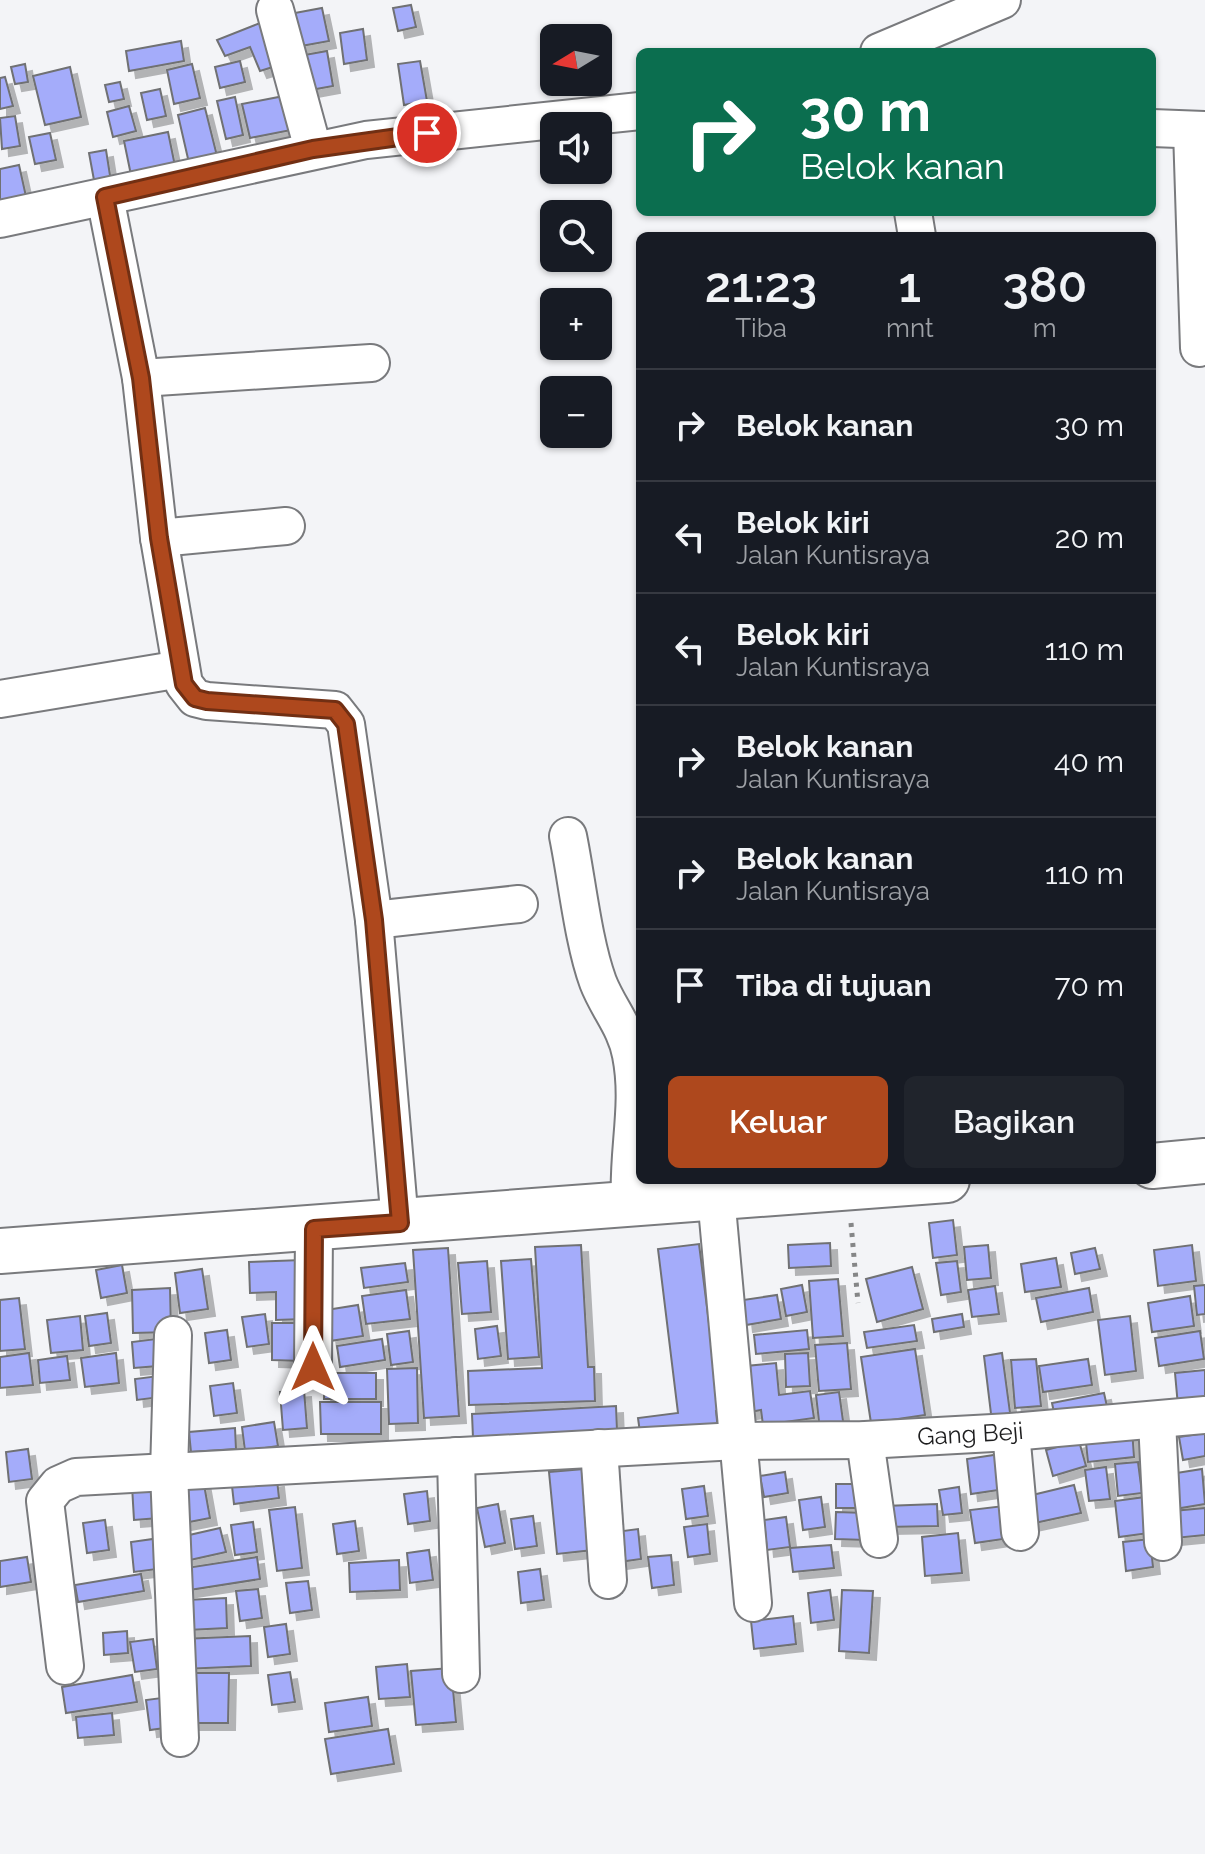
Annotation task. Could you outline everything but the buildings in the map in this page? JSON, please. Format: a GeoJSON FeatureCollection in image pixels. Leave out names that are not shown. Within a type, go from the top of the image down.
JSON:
{"type":"FeatureCollection","features":[{"type":"Feature","properties":{"kind":"main road"},"geometry":{"type":"LineString","coordinates":[[1156,1166],[1205,1161]]}},
{"type":"Feature","properties":{"kind":"main road"},"geometry":{"type":"LineString","coordinates":[[0,1251],[400,1223],[881,1184]]}},
{"type":"Feature","properties":{"kind":"street"},"geometry":{"type":"LineString","coordinates":[[886,48],[945,12],[1002,0]]}},
{"type":"Feature","properties":{"kind":"street"},"geometry":{"type":"LineString","coordinates":[[275,10],[313,149]]}},
{"type":"Feature","properties":{"kind":"street"},"geometry":{"type":"LineString","coordinates":[[0,219],[366,140],[636,111]]}},
{"type":"Feature","properties":{"kind":"street"},"geometry":{"type":"LineString","coordinates":[[1156,128],[1199,130],[1199,348]]}},
{"type":"Feature","properties":{"kind":"street"},"geometry":{"type":"LineString","coordinates":[[105,197],[141,378],[159,538],[184,684],[195,698],[335,710],[342,715],[374,920],[400,1223]]}},
{"type":"Feature","properties":{"kind":"street"},"geometry":{"type":"LineString","coordinates":[[141,378],[371,363]]}},
{"type":"Feature","properties":{"kind":"street"},"geometry":{"type":"LineString","coordinates":[[159,538],[286,526]]}},
{"type":"Feature","properties":{"kind":"street"},"geometry":{"type":"LineString","coordinates":[[0,699],[181,669]]}},
{"type":"Feature","properties":{"kind":"street"},"geometry":{"type":"LineString","coordinates":[[568,836],[598,980],[621,1021],[631,1055],[636,1119],[627,1163],[630,1202]]}},
{"type":"Feature","properties":{"kind":"street"},"geometry":{"type":"LineString","coordinates":[[374,920],[519,904]]}},
{"type":"Feature","properties":{"kind":"street"},"geometry":{"type":"LineString","coordinates":[[716,1196],[753,1603]]}},
{"type":"Feature","properties":{"kind":"street"},"geometry":{"type":"LineString","coordinates":[[313,1367],[314,1229]]}},
{"type":"Feature","properties":{"kind":"street"},"geometry":{"type":"LineString","coordinates":[[173,1335],[169,1472],[180,1738]]}},
{"type":"Feature","properties":{"kind":"street","name":"Gang Beji"},"geometry":{"type":"LineString","coordinates":[[65,1666],[45,1501],[58,1485],[76,1477],[737,1441],[865,1440],[1011,1432],[1205,1415]]}},
{"type":"Feature","properties":{"kind":"street"},"geometry":{"type":"LineString","coordinates":[[1157,1421],[1163,1542]]}},
{"type":"Feature","properties":{"kind":"street"},"geometry":{"type":"LineString","coordinates":[[1011,1432],[1020,1532]]}},
{"type":"Feature","properties":{"kind":"street"},"geometry":{"type":"LineString","coordinates":[[865,1440],[879,1539]]}},
{"type":"Feature","properties":{"kind":"street"},"geometry":{"type":"LineString","coordinates":[[599,1448],[608,1580]]}},
{"type":"Feature","properties":{"kind":"street"},"geometry":{"type":"LineString","coordinates":[[456,1456],[461,1674]]}},
{"type":"Feature","properties":{"kind":"path"},"geometry":{"type":"LineString","coordinates":[[848,1186],[858,1303]]}},
{"type":"Feature","properties":{"kind":"route"},"geometry":{"type":"LineString","coordinates":[[313,1367],[314,1229],[400,1223],[374,920],[346,724],[342,715],[335,710],[207,701],[195,698],[184,684],[159,538],[141,378],[105,197],[313,149],[427,133]]}}]}
